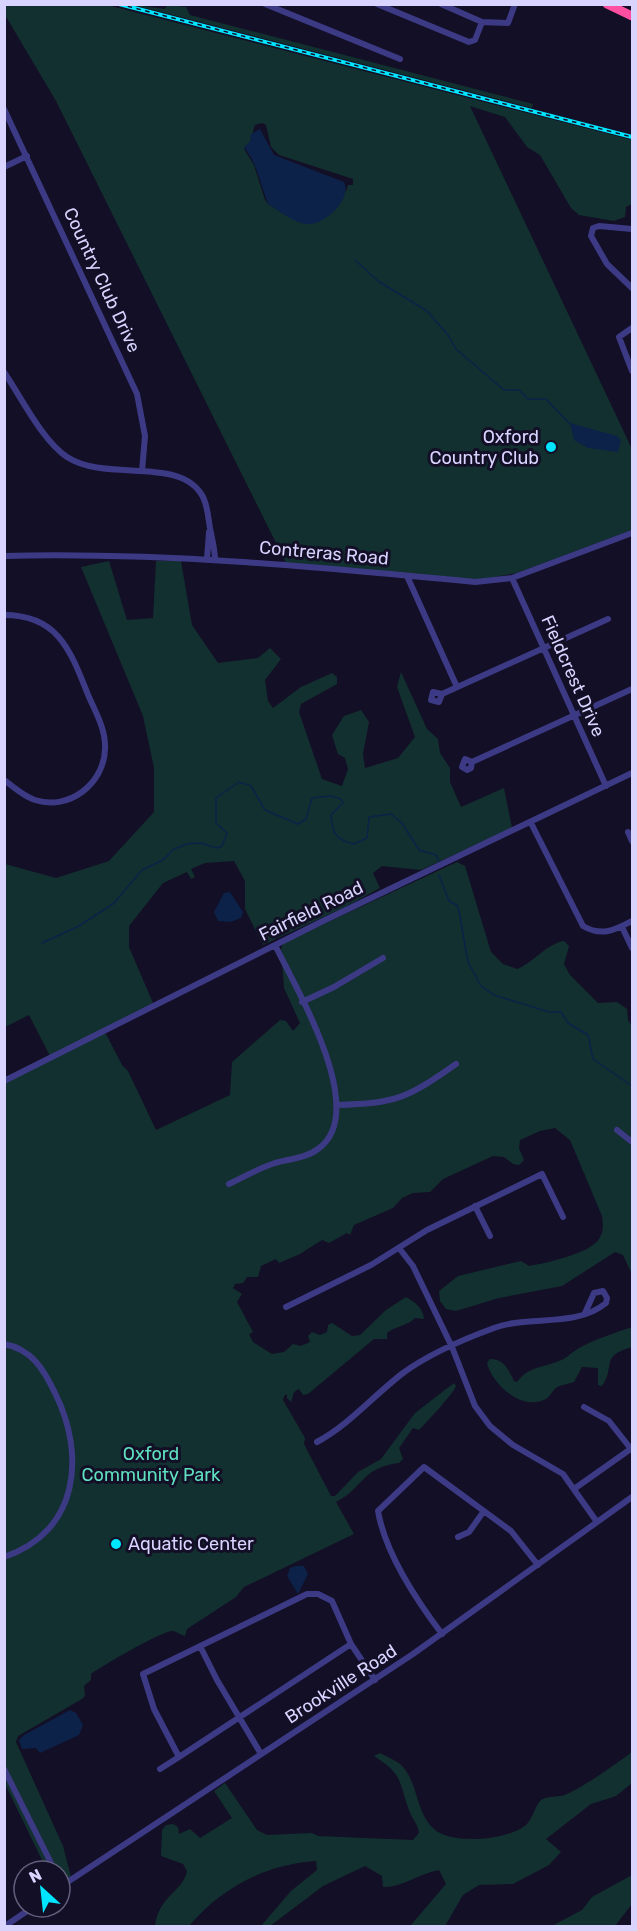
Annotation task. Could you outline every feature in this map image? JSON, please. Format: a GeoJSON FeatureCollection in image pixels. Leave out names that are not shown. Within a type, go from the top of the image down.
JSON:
{"type":"FeatureCollection","features":[{"type":"Feature","properties":{"kind":"highway"},"geometry":{"type":"LineString","coordinates":[[607,4],[633,16]]}},
{"type":"Feature","properties":{"kind":"street"},"geometry":{"type":"LineString","coordinates":[[265,4],[400,60]]}},
{"type":"Feature","properties":{"kind":"street"},"geometry":{"type":"LineString","coordinates":[[377,4],[469,42],[475,40],[482,22]]}},
{"type":"Feature","properties":{"kind":"street"},"geometry":{"type":"LineString","coordinates":[[395,12],[399,4]]}},
{"type":"Feature","properties":{"kind":"street"},"geometry":{"type":"LineString","coordinates":[[441,4],[482,22],[508,23],[515,4]]}},
{"type":"Feature","properties":{"kind":"street","name":"Country Club Drive"},"geometry":{"type":"LineString","coordinates":[[4,109],[137,394],[145,436],[142,471]]}},
{"type":"Feature","properties":{"kind":"street"},"geometry":{"type":"LineString","coordinates":[[4,167],[27,156]]}},
{"type":"Feature","properties":{"kind":"street"},"geometry":{"type":"LineString","coordinates":[[633,229],[599,226],[591,231],[591,236],[607,264],[633,288]]}},
{"type":"Feature","properties":{"kind":"street"},"geometry":{"type":"LineString","coordinates":[[633,328],[619,337],[633,371]]}},
{"type":"Feature","properties":{"kind":"street"},"geometry":{"type":"LineString","coordinates":[[4,372],[48,437],[68,457],[98,470],[172,474],[191,483],[204,497],[215,560]]}},
{"type":"Feature","properties":{"kind":"street"},"geometry":{"type":"LineString","coordinates":[[207,559],[210,529]]}},
{"type":"Feature","properties":{"kind":"street","name":"Contreras Road"},"geometry":{"type":"LineString","coordinates":[[4,556],[71,555],[207,559],[475,582],[512,578],[633,533]]}},
{"type":"Feature","properties":{"kind":"street"},"geometry":{"type":"LineString","coordinates":[[407,576],[457,687]]}},
{"type":"Feature","properties":{"kind":"street","name":"Fieldcrest Drive"},"geometry":{"type":"LineString","coordinates":[[512,578],[606,786]]}},
{"type":"Feature","properties":{"kind":"street"},"geometry":{"type":"LineString","coordinates":[[4,615],[16,615],[43,624],[63,640],[71,653],[101,724],[105,747],[102,768],[95,779],[80,794],[71,798],[48,803],[34,800],[4,780]]}},
{"type":"Feature","properties":{"kind":"street"},"geometry":{"type":"LineString","coordinates":[[442,694],[608,619]]}},
{"type":"Feature","properties":{"kind":"street"},"geometry":{"type":"LineString","coordinates":[[472,762],[633,689]]}},
{"type":"Feature","properties":{"kind":"street","name":"Fairfield Road"},"geometry":{"type":"LineString","coordinates":[[4,1081],[275,945],[633,773]]}},
{"type":"Feature","properties":{"kind":"street"},"geometry":{"type":"LineString","coordinates":[[531,823],[583,926],[601,933],[633,921]]}},
{"type":"Feature","properties":{"kind":"street"},"geometry":{"type":"LineString","coordinates":[[628,832],[633,841]]}},
{"type":"Feature","properties":{"kind":"street"},"geometry":{"type":"LineString","coordinates":[[622,927],[633,948]]}},
{"type":"Feature","properties":{"kind":"street"},"geometry":{"type":"LineString","coordinates":[[228,1184],[273,1163],[317,1150],[333,1132],[336,1105],[331,1066],[275,945]]}},
{"type":"Feature","properties":{"kind":"street"},"geometry":{"type":"LineString","coordinates":[[302,1002],[334,987],[383,958]]}},
{"type":"Feature","properties":{"kind":"street"},"geometry":{"type":"LineString","coordinates":[[336,1105],[394,1100],[419,1090],[456,1064]]}},
{"type":"Feature","properties":{"kind":"street"},"geometry":{"type":"LineString","coordinates":[[617,1130],[633,1142]]}},
{"type":"Feature","properties":{"kind":"street"},"geometry":{"type":"LineString","coordinates":[[286,1307],[372,1265],[427,1230],[542,1174],[563,1217]]}},
{"type":"Feature","properties":{"kind":"street"},"geometry":{"type":"LineString","coordinates":[[476,1206],[490,1236]]}},
{"type":"Feature","properties":{"kind":"street"},"geometry":{"type":"LineString","coordinates":[[399,1248],[413,1266],[452,1347],[475,1406],[490,1426],[513,1445],[552,1466],[574,1489],[597,1522]]}},
{"type":"Feature","properties":{"kind":"street"},"geometry":{"type":"LineString","coordinates":[[317,1442],[348,1423],[403,1374],[452,1347],[513,1322],[585,1313]]}},
{"type":"Feature","properties":{"kind":"street"},"geometry":{"type":"LineString","coordinates":[[4,1344],[27,1353],[46,1373],[68,1422],[74,1462],[70,1488],[60,1513],[52,1525],[26,1548],[4,1557]]}},
{"type":"Feature","properties":{"kind":"street"},"geometry":{"type":"LineString","coordinates":[[574,1489],[632,1448],[609,1421],[584,1407]]}},
{"type":"Feature","properties":{"kind":"street"},"geometry":{"type":"LineString","coordinates":[[442,1634],[417,1600],[385,1536],[378,1511],[424,1467],[511,1531],[538,1565]]}},
{"type":"Feature","properties":{"kind":"street","name":"Brookville Road"},"geometry":{"type":"LineString","coordinates":[[72,1877],[375,1680],[633,1497]]}},
{"type":"Feature","properties":{"kind":"street"},"geometry":{"type":"LineString","coordinates":[[458,1537],[469,1532],[484,1511]]}},
{"type":"Feature","properties":{"kind":"street"},"geometry":{"type":"LineString","coordinates":[[179,1757],[154,1709],[143,1674],[307,1594],[318,1594],[332,1601],[351,1644],[375,1680]]}},
{"type":"Feature","properties":{"kind":"street"},"geometry":{"type":"LineString","coordinates":[[160,1769],[351,1644]]}},
{"type":"Feature","properties":{"kind":"street"},"geometry":{"type":"LineString","coordinates":[[200,1646],[238,1718],[261,1754]]}},
{"type":"Feature","properties":{"kind":"street"},"geometry":{"type":"LineString","coordinates":[[4,1769],[49,1859]]}},
{"type":"Feature","properties":{"kind":"green space"},"geometry":{"type":"Polygon","coordinates":[[[4,5],[107,5],[632,140],[632,204],[626,207],[625,217],[614,221],[579,215],[571,208],[540,155],[527,147],[505,117],[470,106],[632,449],[632,530],[517,573],[477,580],[286,563],[56,101],[5,15],[4,5]],[[262,123],[255,125],[250,142],[244,149],[254,165],[265,200],[294,219],[309,223],[317,221],[338,203],[348,185],[353,185],[353,179],[279,155],[271,147],[266,125],[262,123]]]}},
{"type":"Feature","properties":{"kind":"green space"},"geometry":{"type":"Polygon","coordinates":[[[134,5],[165,9],[167,5],[186,7],[190,15],[533,104],[532,108],[134,5]]]}},
{"type":"Feature","properties":{"kind":"green space"},"geometry":{"type":"Polygon","coordinates":[[[109,561],[127,620],[153,618],[156,561],[181,561],[192,625],[218,663],[258,658],[270,648],[281,659],[265,680],[268,701],[273,708],[301,687],[332,673],[337,677],[337,684],[301,704],[299,712],[322,779],[342,786],[348,769],[345,758],[338,754],[332,735],[344,716],[361,710],[369,722],[363,754],[365,768],[398,758],[415,737],[397,687],[401,672],[427,729],[438,739],[440,753],[450,768],[450,782],[461,807],[504,788],[512,828],[421,870],[382,866],[373,873],[380,888],[263,945],[245,909],[245,881],[234,861],[205,863],[191,869],[195,877],[191,879],[187,872],[163,883],[129,926],[129,947],[153,1003],[50,1056],[29,1015],[5,1027],[5,864],[56,878],[109,861],[154,812],[154,768],[143,716],[81,567],[109,561]]]}},
{"type":"Feature","properties":{"kind":"green space","name":"Oxford Community Park"},"geometry":{"type":"Polygon","coordinates":[[[457,862],[465,866],[491,952],[503,964],[517,969],[551,946],[564,941],[569,946],[564,964],[570,975],[598,1003],[617,1002],[627,1009],[628,1020],[632,1026],[632,1274],[623,1255],[615,1252],[562,1286],[499,1298],[456,1311],[446,1309],[440,1301],[439,1291],[458,1276],[521,1261],[529,1266],[556,1260],[586,1249],[601,1236],[602,1216],[570,1140],[555,1128],[540,1131],[520,1140],[519,1148],[524,1160],[519,1165],[513,1164],[504,1157],[493,1156],[443,1179],[430,1192],[413,1193],[402,1198],[393,1208],[354,1225],[350,1235],[347,1233],[329,1243],[322,1240],[300,1254],[279,1263],[276,1259],[261,1266],[258,1277],[247,1277],[243,1283],[235,1284],[233,1288],[242,1294],[237,1302],[253,1332],[249,1334],[253,1342],[272,1354],[284,1352],[293,1344],[301,1346],[310,1342],[308,1336],[312,1332],[320,1335],[327,1332],[328,1325],[332,1323],[352,1336],[360,1335],[386,1310],[406,1297],[422,1312],[424,1319],[415,1318],[390,1331],[387,1333],[387,1339],[374,1339],[308,1394],[303,1395],[299,1389],[294,1392],[291,1402],[287,1394],[284,1396],[283,1400],[305,1438],[304,1444],[331,1496],[335,1496],[358,1472],[381,1459],[415,1413],[454,1383],[456,1386],[445,1402],[419,1430],[413,1428],[399,1448],[403,1459],[399,1463],[377,1469],[336,1502],[354,1534],[244,1587],[236,1597],[187,1629],[185,1636],[174,1631],[167,1632],[106,1664],[91,1674],[91,1680],[84,1686],[85,1696],[82,1699],[18,1736],[16,1742],[63,1846],[66,1859],[42,1859],[5,1784],[5,1081],[102,1032],[106,1034],[122,1065],[128,1071],[156,1130],[230,1095],[232,1062],[280,1020],[286,1021],[293,1031],[300,1023],[284,988],[281,949],[283,943],[457,862]]]}},
{"type":"Feature","properties":{"kind":"green space"},"geometry":{"type":"Polygon","coordinates":[[[632,1327],[632,1347],[615,1354],[602,1386],[598,1385],[598,1368],[582,1367],[574,1382],[558,1387],[546,1399],[527,1402],[509,1394],[495,1379],[487,1363],[490,1359],[499,1361],[517,1382],[531,1370],[562,1360],[585,1345],[632,1327]]]}},
{"type":"Feature","properties":{"kind":"green space"},"geometry":{"type":"Polygon","coordinates":[[[632,1752],[632,1783],[616,1796],[591,1804],[546,1839],[561,1852],[549,1865],[513,1884],[479,1885],[463,1895],[445,1926],[411,1925],[446,1884],[439,1870],[396,1885],[383,1887],[382,1876],[365,1866],[323,1886],[270,1926],[261,1926],[291,1891],[317,1870],[316,1861],[280,1867],[246,1880],[215,1900],[189,1926],[155,1926],[161,1907],[181,1884],[187,1871],[183,1864],[161,1856],[162,1830],[166,1825],[173,1824],[178,1827],[179,1834],[190,1829],[200,1838],[232,1818],[214,1791],[225,1783],[257,1830],[267,1835],[312,1833],[318,1836],[413,1840],[419,1833],[418,1828],[411,1815],[400,1781],[391,1769],[374,1756],[380,1753],[398,1763],[408,1774],[423,1814],[433,1828],[441,1834],[453,1837],[480,1839],[519,1830],[527,1824],[541,1800],[576,1790],[632,1752]]]}},
{"type":"Feature","properties":{"kind":"green space"},"geometry":{"type":"Polygon","coordinates":[[[632,1875],[632,1904],[615,1926],[552,1926],[582,1910],[592,1897],[632,1875]]]}},
{"type":"Feature","properties":{"kind":"water"},"geometry":{"type":"Polygon","coordinates":[[[260,129],[274,155],[344,182],[346,189],[344,195],[331,214],[317,222],[306,224],[300,223],[268,204],[256,168],[244,147],[250,142],[251,134],[260,129]]]}},
{"type":"Feature","properties":{"kind":"water"},"geometry":{"type":"Polygon","coordinates":[[[570,423],[617,436],[621,440],[618,452],[588,448],[574,440],[570,423]]]}},
{"type":"Feature","properties":{"kind":"water"},"geometry":{"type":"Polygon","coordinates":[[[230,892],[243,912],[241,918],[231,922],[218,921],[214,912],[224,893],[230,892]]]}},
{"type":"Feature","properties":{"kind":"water"},"geometry":{"type":"Polygon","coordinates":[[[304,1566],[308,1574],[298,1594],[287,1576],[290,1568],[304,1566]]]}},
{"type":"Feature","properties":{"kind":"water"},"geometry":{"type":"Polygon","coordinates":[[[70,1710],[76,1713],[83,1725],[79,1735],[40,1753],[36,1748],[22,1749],[19,1740],[24,1735],[70,1710]]]}},
{"type":"Feature","properties":{"kind":"waterway"},"geometry":{"type":"LineString","coordinates":[[355,260],[378,281],[427,311],[448,335],[456,349],[504,390],[519,390],[528,399],[546,399],[570,424]]}},
{"type":"Feature","properties":{"kind":"waterway"},"geometry":{"type":"LineString","coordinates":[[42,943],[79,926],[114,903],[142,870],[163,860],[174,849],[187,844],[200,843],[217,848],[222,846],[227,833],[216,823],[216,798],[239,782],[251,786],[265,810],[298,824],[306,819],[312,798],[331,796],[341,799],[343,803],[331,815],[332,827],[339,838],[354,844],[367,838],[369,817],[391,814],[402,823],[419,850],[436,855],[439,861]]}},
{"type":"Feature","properties":{"kind":"waterway"},"geometry":{"type":"LineString","coordinates":[[439,875],[449,901],[458,906],[468,962],[481,986],[494,995],[549,1012],[561,1012],[568,1023],[588,1035],[593,1059],[632,1086]]}},
{"type":"Feature","properties":{"kind":"railway"},"geometry":{"type":"LineString","coordinates":[[119,4],[632,137]]}},
{"type":"Feature","properties":{"kind":"place","name":"Oxford Country Club"},"geometry":{"type":"Point","coordinates":[551,447]}},
{"type":"Feature","properties":{"kind":"place","name":"Aquatic Center"},"geometry":{"type":"Point","coordinates":[116,1544]}}]}
